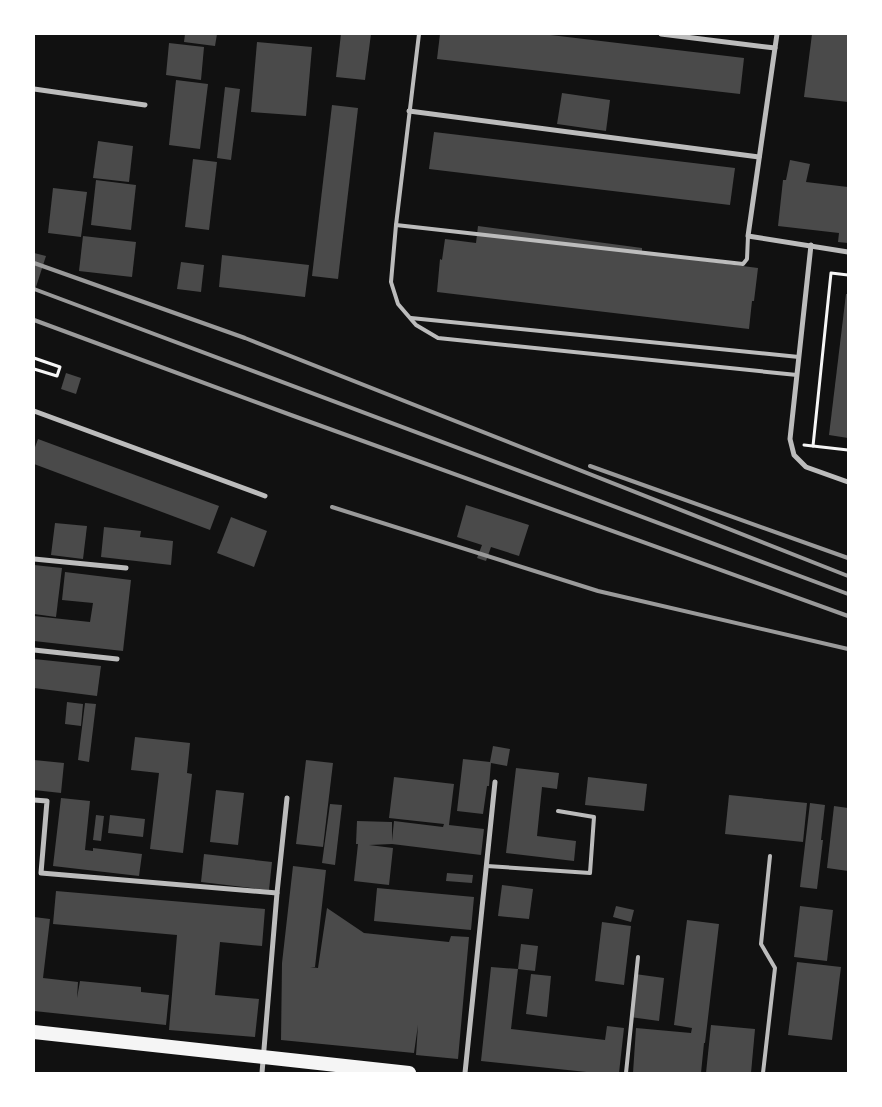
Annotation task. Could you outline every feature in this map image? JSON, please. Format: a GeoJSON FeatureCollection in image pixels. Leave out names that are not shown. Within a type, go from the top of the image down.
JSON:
{"type":"FeatureCollection","features":[{"type":"Feature","properties":{"kind":"highway"},"geometry":{"type":"LineString","coordinates":[[34,1032],[409,1073]]}},
{"type":"Feature","properties":{"kind":"street"},"geometry":{"type":"LineString","coordinates":[[660,34],[774,48]]}},
{"type":"Feature","properties":{"kind":"street"},"geometry":{"type":"LineString","coordinates":[[777,34],[748,236],[848,252]]}},
{"type":"Feature","properties":{"kind":"street"},"geometry":{"type":"LineString","coordinates":[[34,89],[145,104]]}},
{"type":"Feature","properties":{"kind":"street"},"geometry":{"type":"LineString","coordinates":[[409,111],[759,157]]}},
{"type":"Feature","properties":{"kind":"street"},"geometry":{"type":"LineString","coordinates":[[811,245],[790,439],[794,455],[806,467],[848,482]]}},
{"type":"Feature","properties":{"kind":"street"},"geometry":{"type":"LineString","coordinates":[[34,411],[265,496]]}},
{"type":"Feature","properties":{"kind":"street"},"geometry":{"type":"LineString","coordinates":[[34,559],[126,568]]}},
{"type":"Feature","properties":{"kind":"street"},"geometry":{"type":"LineString","coordinates":[[34,650],[118,659]]}},
{"type":"Feature","properties":{"kind":"street"},"geometry":{"type":"LineString","coordinates":[[465,1073],[495,782]]}},
{"type":"Feature","properties":{"kind":"street"},"geometry":{"type":"LineString","coordinates":[[262,1073],[287,798]]}},
{"type":"Feature","properties":{"kind":"street"},"geometry":{"type":"LineString","coordinates":[[34,800],[47,802],[40,873],[277,893]]}},
{"type":"Feature","properties":{"kind":"lane"},"geometry":{"type":"LineString","coordinates":[[419,34],[396,224],[391,282],[398,304],[416,325],[438,338],[797,375]]}},
{"type":"Feature","properties":{"kind":"lane"},"geometry":{"type":"LineString","coordinates":[[396,224],[742,264],[747,259],[748,236]]}},
{"type":"Feature","properties":{"kind":"lane"},"geometry":{"type":"LineString","coordinates":[[410,318],[799,357]]}},
{"type":"Feature","properties":{"kind":"lane"},"geometry":{"type":"LineString","coordinates":[[487,866],[590,873],[594,816],[558,811]]}},
{"type":"Feature","properties":{"kind":"lane"},"geometry":{"type":"LineString","coordinates":[[763,1073],[775,968],[761,944],[770,856]]}},
{"type":"Feature","properties":{"kind":"lane"},"geometry":{"type":"LineString","coordinates":[[626,1073],[638,957]]}},
{"type":"Feature","properties":{"kind":"path"},"geometry":{"type":"LineString","coordinates":[[813,446],[831,273],[848,275]]}},
{"type":"Feature","properties":{"kind":"path"},"geometry":{"type":"LineString","coordinates":[[34,358],[60,367],[57,376],[34,369]]}},
{"type":"Feature","properties":{"kind":"path"},"geometry":{"type":"LineString","coordinates":[[791,444],[848,450]]}},
{"type":"Feature","properties":{"kind":"building"},"geometry":{"type":"Polygon","coordinates":[[[185,34],[217,34],[215,46],[184,42],[185,34]]]}},
{"type":"Feature","properties":{"kind":"building"},"geometry":{"type":"Polygon","coordinates":[[[341,34],[371,34],[365,80],[336,77],[341,34]]]}},
{"type":"Feature","properties":{"kind":"building"},"geometry":{"type":"Polygon","coordinates":[[[440,34],[542,34],[744,58],[740,94],[437,59],[440,34]]]}},
{"type":"Feature","properties":{"kind":"building"},"geometry":{"type":"Polygon","coordinates":[[[812,34],[848,34],[848,102],[804,97],[812,34]]]}},
{"type":"Feature","properties":{"kind":"building"},"geometry":{"type":"Polygon","coordinates":[[[257,42],[312,47],[306,116],[251,112],[257,42]]]}},
{"type":"Feature","properties":{"kind":"building"},"geometry":{"type":"Polygon","coordinates":[[[169,43],[204,47],[201,80],[166,75],[169,43]]]}},
{"type":"Feature","properties":{"kind":"building"},"geometry":{"type":"Polygon","coordinates":[[[176,80],[208,84],[200,149],[169,145],[176,80]]]}},
{"type":"Feature","properties":{"kind":"building"},"geometry":{"type":"Polygon","coordinates":[[[225,87],[240,89],[231,160],[217,158],[225,87]]]}},
{"type":"Feature","properties":{"kind":"building"},"geometry":{"type":"Polygon","coordinates":[[[562,93],[610,100],[606,131],[557,124],[562,93]]]}},
{"type":"Feature","properties":{"kind":"building"},"geometry":{"type":"Polygon","coordinates":[[[332,105],[358,108],[338,279],[312,276],[332,105]]]}},
{"type":"Feature","properties":{"kind":"building"},"geometry":{"type":"Polygon","coordinates":[[[434,132],[735,168],[730,205],[429,169],[434,132]]]}},
{"type":"Feature","properties":{"kind":"building"},"geometry":{"type":"Polygon","coordinates":[[[98,141],[133,146],[129,182],[93,178],[98,141]]]}},
{"type":"Feature","properties":{"kind":"building"},"geometry":{"type":"Polygon","coordinates":[[[193,159],[217,162],[209,230],[185,227],[193,159]]]}},
{"type":"Feature","properties":{"kind":"building"},"geometry":{"type":"Polygon","coordinates":[[[790,160],[810,164],[806,182],[848,187],[848,243],[838,242],[839,233],[778,226],[783,180],[786,180],[790,160]]]}},
{"type":"Feature","properties":{"kind":"building"},"geometry":{"type":"Polygon","coordinates":[[[96,180],[136,185],[131,230],[91,225],[96,180]]]}},
{"type":"Feature","properties":{"kind":"building"},"geometry":{"type":"Polygon","coordinates":[[[53,188],[87,192],[81,237],[48,233],[53,188]]]}},
{"type":"Feature","properties":{"kind":"building"},"geometry":{"type":"Polygon","coordinates":[[[478,226],[642,248],[642,253],[758,268],[749,329],[437,292],[440,259],[442,260],[445,239],[476,243],[478,226]]]}},
{"type":"Feature","properties":{"kind":"building"},"geometry":{"type":"Polygon","coordinates":[[[83,236],[136,242],[132,277],[79,271],[83,236]]]}},
{"type":"Feature","properties":{"kind":"building"},"geometry":{"type":"Polygon","coordinates":[[[34,253],[46,256],[34,293],[34,253]]]}},
{"type":"Feature","properties":{"kind":"building"},"geometry":{"type":"Polygon","coordinates":[[[222,255],[309,265],[305,297],[219,287],[222,255]]]}},
{"type":"Feature","properties":{"kind":"building"},"geometry":{"type":"Polygon","coordinates":[[[181,262],[204,265],[201,292],[177,289],[181,262]]]}},
{"type":"Feature","properties":{"kind":"building"},"geometry":{"type":"Polygon","coordinates":[[[846,294],[848,294],[848,438],[829,435],[846,294]]]}},
{"type":"Feature","properties":{"kind":"building"},"geometry":{"type":"Polygon","coordinates":[[[66,373],[81,378],[76,394],[61,389],[66,373]]]}},
{"type":"Feature","properties":{"kind":"building"},"geometry":{"type":"Polygon","coordinates":[[[38,439],[219,506],[210,530],[34,464],[34,450],[38,439]]]}},
{"type":"Feature","properties":{"kind":"building"},"geometry":{"type":"Polygon","coordinates":[[[466,505],[529,525],[519,556],[491,547],[486,561],[477,558],[482,545],[457,537],[466,505]]]}},
{"type":"Feature","properties":{"kind":"building"},"geometry":{"type":"Polygon","coordinates":[[[231,517],[267,531],[254,567],[217,553],[231,517]]]}},
{"type":"Feature","properties":{"kind":"building"},"geometry":{"type":"Polygon","coordinates":[[[55,523],[87,526],[83,559],[51,555],[55,523]]]}},
{"type":"Feature","properties":{"kind":"building"},"geometry":{"type":"Polygon","coordinates":[[[104,527],[141,531],[140,537],[173,541],[171,565],[101,557],[104,527]]]}},
{"type":"Feature","properties":{"kind":"building"},"geometry":{"type":"Polygon","coordinates":[[[34,565],[62,568],[56,617],[34,614],[34,565]]]}},
{"type":"Feature","properties":{"kind":"building"},"geometry":{"type":"Polygon","coordinates":[[[65,572],[131,580],[123,651],[34,641],[34,616],[90,622],[93,603],[62,600],[65,572]]]}},
{"type":"Feature","properties":{"kind":"building"},"geometry":{"type":"Polygon","coordinates":[[[34,659],[101,666],[97,696],[34,688],[34,659]]]}},
{"type":"Feature","properties":{"kind":"building"},"geometry":{"type":"Polygon","coordinates":[[[67,702],[83,704],[81,726],[65,724],[67,702]]]}},
{"type":"Feature","properties":{"kind":"building"},"geometry":{"type":"Polygon","coordinates":[[[85,703],[96,704],[89,762],[78,760],[85,703]]]}},
{"type":"Feature","properties":{"kind":"building"},"geometry":{"type":"Polygon","coordinates":[[[135,737],[190,743],[187,773],[192,774],[183,853],[150,849],[159,773],[131,770],[135,737]]]}},
{"type":"Feature","properties":{"kind":"building"},"geometry":{"type":"Polygon","coordinates":[[[493,746],[510,749],[507,766],[491,763],[489,786],[487,786],[483,814],[457,811],[463,759],[490,762],[493,746]]]}},
{"type":"Feature","properties":{"kind":"building"},"geometry":{"type":"Polygon","coordinates":[[[34,760],[64,763],[61,793],[34,790],[34,760]]]}},
{"type":"Feature","properties":{"kind":"building"},"geometry":{"type":"Polygon","coordinates":[[[306,760],[333,763],[323,847],[296,844],[306,760]]]}},
{"type":"Feature","properties":{"kind":"building"},"geometry":{"type":"Polygon","coordinates":[[[516,768],[559,773],[557,789],[542,787],[537,836],[576,841],[574,861],[506,853],[516,768]]]}},
{"type":"Feature","properties":{"kind":"building"},"geometry":{"type":"Polygon","coordinates":[[[394,777],[454,784],[449,825],[484,829],[481,855],[392,844],[369,845],[393,848],[389,885],[354,881],[358,844],[356,844],[357,821],[392,822],[392,841],[394,821],[443,827],[444,824],[389,818],[394,777]]]}},
{"type":"Feature","properties":{"kind":"building"},"geometry":{"type":"Polygon","coordinates":[[[588,777],[647,784],[644,811],[585,805],[588,777]]]}},
{"type":"Feature","properties":{"kind":"building"},"geometry":{"type":"Polygon","coordinates":[[[216,790],[244,793],[238,845],[210,842],[216,790]]]}},
{"type":"Feature","properties":{"kind":"building"},"geometry":{"type":"Polygon","coordinates":[[[729,795],[807,803],[803,842],[725,834],[729,795]]]}},
{"type":"Feature","properties":{"kind":"building"},"geometry":{"type":"Polygon","coordinates":[[[61,798],[90,801],[85,850],[93,851],[93,848],[142,854],[139,876],[53,866],[61,798]]]}},
{"type":"Feature","properties":{"kind":"building"},"geometry":{"type":"Polygon","coordinates":[[[810,803],[825,805],[817,889],[800,887],[810,803]]]}},
{"type":"Feature","properties":{"kind":"building"},"geometry":{"type":"Polygon","coordinates":[[[330,804],[342,805],[335,865],[322,863],[330,804]]]}},
{"type":"Feature","properties":{"kind":"building"},"geometry":{"type":"Polygon","coordinates":[[[834,806],[848,808],[848,871],[827,868],[834,806]]]}},
{"type":"Feature","properties":{"kind":"building"},"geometry":{"type":"Polygon","coordinates":[[[96,815],[104,816],[101,841],[93,840],[96,815]]]}},
{"type":"Feature","properties":{"kind":"building"},"geometry":{"type":"Polygon","coordinates":[[[110,815],[145,819],[143,837],[108,833],[110,815]]]}},
{"type":"Feature","properties":{"kind":"building"},"geometry":{"type":"Polygon","coordinates":[[[204,854],[272,862],[269,890],[201,882],[204,854]]]}},
{"type":"Feature","properties":{"kind":"building"},"geometry":{"type":"Polygon","coordinates":[[[293,866],[326,870],[315,967],[310,967],[318,968],[327,908],[364,933],[449,942],[451,936],[469,937],[458,1059],[416,1055],[418,1025],[414,1053],[281,1040],[282,963],[293,866]]]}},
{"type":"Feature","properties":{"kind":"building"},"geometry":{"type":"Polygon","coordinates":[[[447,873],[473,875],[472,883],[446,881],[447,873]]]}},
{"type":"Feature","properties":{"kind":"building"},"geometry":{"type":"Polygon","coordinates":[[[502,885],[533,889],[529,919],[498,916],[502,885]]]}},
{"type":"Feature","properties":{"kind":"building"},"geometry":{"type":"Polygon","coordinates":[[[377,888],[474,897],[471,930],[374,921],[377,888]]]}},
{"type":"Feature","properties":{"kind":"building"},"geometry":{"type":"Polygon","coordinates":[[[56,891],[265,909],[262,946],[220,942],[215,995],[259,999],[255,1037],[169,1030],[177,935],[53,924],[56,891]]]}},
{"type":"Feature","properties":{"kind":"building"},"geometry":{"type":"Polygon","coordinates":[[[616,906],[634,910],[631,922],[613,917],[616,906]]]}},
{"type":"Feature","properties":{"kind":"building"},"geometry":{"type":"Polygon","coordinates":[[[800,906],[833,910],[827,961],[794,957],[800,906]]]}},
{"type":"Feature","properties":{"kind":"building"},"geometry":{"type":"Polygon","coordinates":[[[34,917],[50,919],[43,978],[78,982],[77,998],[80,981],[141,987],[141,992],[169,995],[166,1025],[34,1011],[34,917]]]}},
{"type":"Feature","properties":{"kind":"building"},"geometry":{"type":"Polygon","coordinates":[[[687,920],[719,924],[701,1073],[633,1073],[636,1028],[691,1033],[692,1028],[674,1025],[687,920]]]}},
{"type":"Feature","properties":{"kind":"building"},"geometry":{"type":"Polygon","coordinates":[[[602,922],[631,926],[624,985],[595,981],[602,922]]]}},
{"type":"Feature","properties":{"kind":"building"},"geometry":{"type":"Polygon","coordinates":[[[521,944],[538,946],[535,971],[518,969],[521,944]]]}},
{"type":"Feature","properties":{"kind":"building"},"geometry":{"type":"Polygon","coordinates":[[[797,962],[841,967],[832,1040],[788,1035],[797,962]]]}},
{"type":"Feature","properties":{"kind":"building"},"geometry":{"type":"Polygon","coordinates":[[[491,967],[518,969],[511,1029],[605,1040],[607,1026],[624,1028],[619,1073],[596,1073],[481,1061],[491,967]]]}},
{"type":"Feature","properties":{"kind":"building"},"geometry":{"type":"Polygon","coordinates":[[[531,974],[551,976],[547,1017],[526,1014],[531,974]]]}},
{"type":"Feature","properties":{"kind":"building"},"geometry":{"type":"Polygon","coordinates":[[[635,974],[664,978],[659,1021],[630,1017],[635,974]]]}},
{"type":"Feature","properties":{"kind":"building"},"geometry":{"type":"Polygon","coordinates":[[[711,1025],[755,1029],[751,1073],[706,1073],[711,1025]]]}},
{"type":"Feature","properties":{"kind":"railway"},"geometry":{"type":"LineString","coordinates":[[34,263],[245,338],[848,576]]}},
{"type":"Feature","properties":{"kind":"railway"},"geometry":{"type":"LineString","coordinates":[[34,289],[848,594]]}},
{"type":"Feature","properties":{"kind":"railway"},"geometry":{"type":"LineString","coordinates":[[34,320],[848,616]]}},
{"type":"Feature","properties":{"kind":"railway"},"geometry":{"type":"LineString","coordinates":[[590,466],[848,558]]}},
{"type":"Feature","properties":{"kind":"railway"},"geometry":{"type":"LineString","coordinates":[[332,507],[598,591],[848,649]]}}]}
